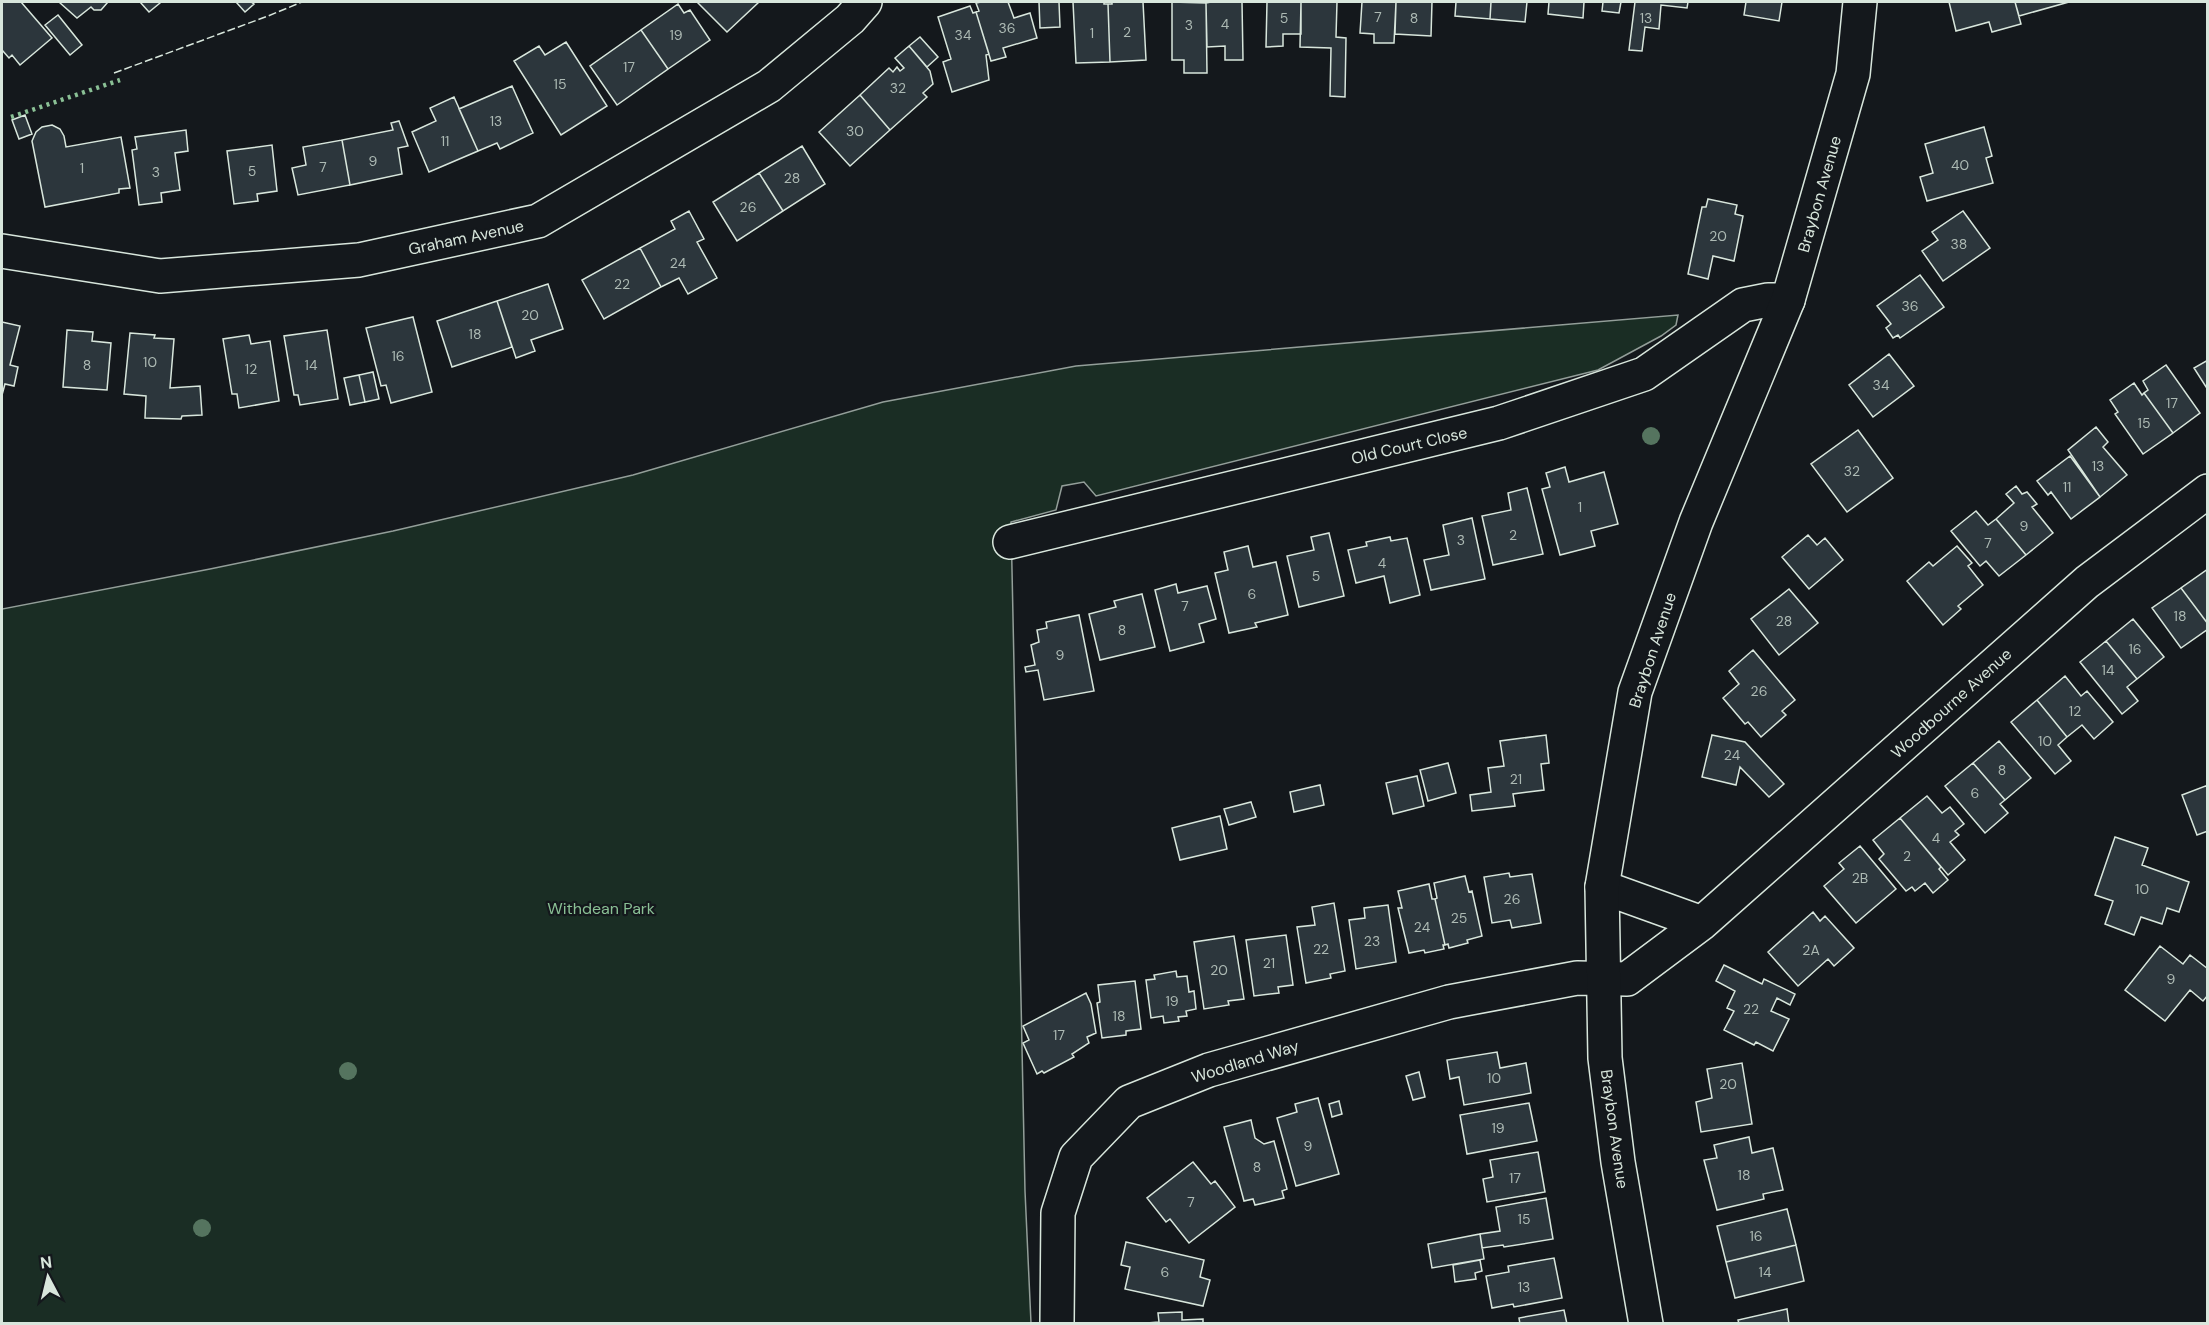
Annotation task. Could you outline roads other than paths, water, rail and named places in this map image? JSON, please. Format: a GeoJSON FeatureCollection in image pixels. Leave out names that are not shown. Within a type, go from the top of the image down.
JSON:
{"type":"FeatureCollection","features":[{"type":"Feature","properties":{"kind":"street","name":"Graham Avenue"},"geometry":{"type":"LineString","coordinates":[[2,251],[160,276],[359,260],[538,221],[769,86],[850,19],[865,2]]}},
{"type":"Feature","properties":{"kind":"street","name":"Braybon Avenue"},"geometry":{"type":"LineString","coordinates":[[1646,1323],[1616,1150],[1605,1058],[1602,887],[1635,692],[1696,522],[1788,300],[1853,74],[1860,2]]}},
{"type":"Feature","properties":{"kind":"street","name":"Old Court Close"},"geometry":{"type":"LineString","coordinates":[[1010,542],[1038,533],[1499,423],[1644,374],[1743,305],[1768,300],[1788,300]]}},
{"type":"Feature","properties":{"kind":"street","name":"Woodbourne Avenue"},"geometry":{"type":"LineString","coordinates":[[1604,979],[1627,979],[1702,923],[2087,582],[2208,491]]}},
{"type":"Feature","properties":{"kind":"street"},"geometry":{"type":"LineString","coordinates":[[1602,887],[1702,923]]}},
{"type":"Feature","properties":{"kind":"street","name":"Woodland Way"},"geometry":{"type":"LineString","coordinates":[[1057,1323],[1058,1213],[1072,1168],[1076,1157],[1129,1102],[1209,1070],[1449,1002],[1578,978],[1604,979]]}},
{"type":"Feature","properties":{"kind":"park label","name":"Withdean Park"},"geometry":{"type":"Point","coordinates":[601,908]}}]}
